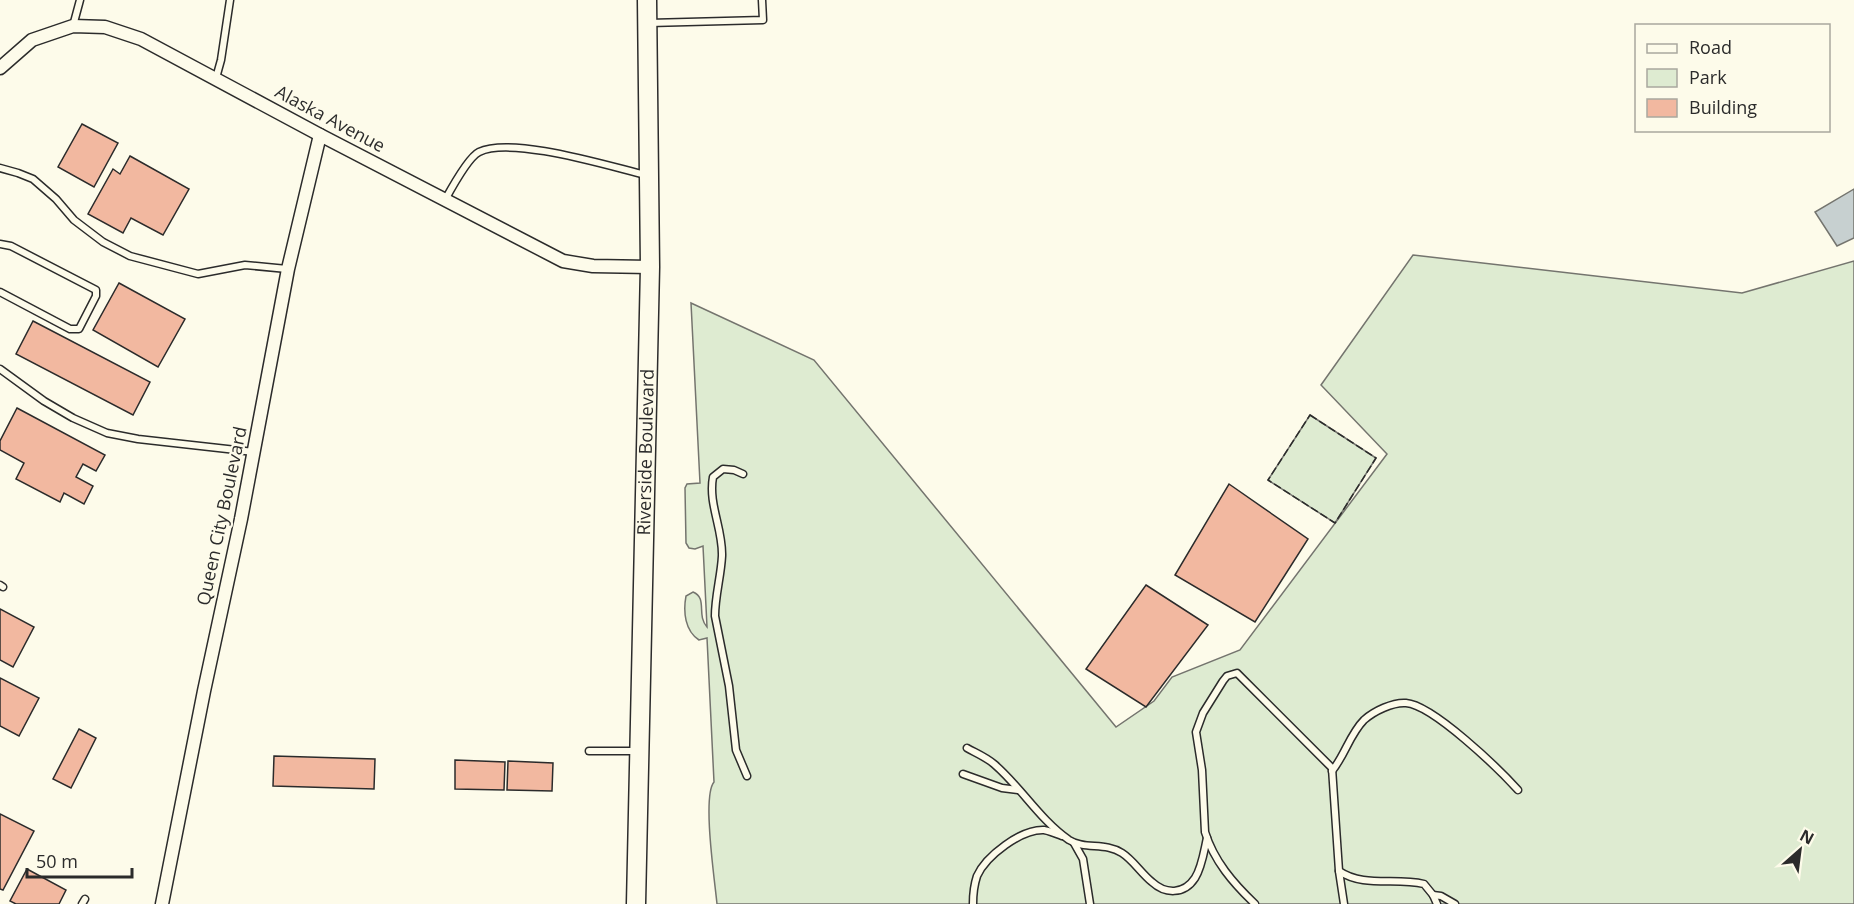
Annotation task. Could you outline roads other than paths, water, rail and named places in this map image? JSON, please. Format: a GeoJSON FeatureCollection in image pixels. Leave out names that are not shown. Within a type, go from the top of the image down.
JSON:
{"type":"FeatureCollection","features":[{"type":"Feature","properties":{"kind":"main road","name":"Riverside Boulevard"},"geometry":{"type":"LineString","coordinates":[[636,904],[650,267],[646,0]]}},
{"type":"Feature","properties":{"kind":"street","name":"Alaska Avenue"},"geometry":{"type":"LineString","coordinates":[[0,68],[32,40],[73,26],[105,27],[141,39],[444,201],[563,261],[593,266],[650,267]]}},
{"type":"Feature","properties":{"kind":"street","name":"Queen City Boulevard"},"geometry":{"type":"LineString","coordinates":[[162,904],[254,452],[288,270],[320,135]]}},
{"type":"Feature","properties":{"kind":"lane"},"geometry":{"type":"LineString","coordinates":[[73,26],[80,0]]}},
{"type":"Feature","properties":{"kind":"lane"},"geometry":{"type":"LineString","coordinates":[[216,78],[230,0]]}},
{"type":"Feature","properties":{"kind":"lane"},"geometry":{"type":"LineString","coordinates":[[647,23],[763,20],[762,0]]}},
{"type":"Feature","properties":{"kind":"lane"},"geometry":{"type":"LineString","coordinates":[[444,201],[478,152],[504,146],[543,150],[649,176]]}},
{"type":"Feature","properties":{"kind":"lane"},"geometry":{"type":"LineString","coordinates":[[0,168],[33,179],[56,199],[74,220],[103,242],[130,256],[198,274],[245,265],[288,270]]}},
{"type":"Feature","properties":{"kind":"lane"},"geometry":{"type":"LineString","coordinates":[[0,244],[10,246],[96,290],[96,296],[79,329],[70,329],[0,292]]}},
{"type":"Feature","properties":{"kind":"lane"},"geometry":{"type":"LineString","coordinates":[[0,369],[54,407],[107,433],[138,440],[254,452]]}},
{"type":"Feature","properties":{"kind":"lane"},"geometry":{"type":"LineString","coordinates":[[743,474],[728,468],[723,469],[713,477],[711,492],[722,556],[715,616],[729,686],[736,750],[747,776]]}},
{"type":"Feature","properties":{"kind":"lane"},"geometry":{"type":"LineString","coordinates":[[1255,904],[1226,873],[1213,854],[1207,838],[1202,770],[1196,732],[1203,713],[1227,676],[1237,673],[1332,768],[1339,871],[1344,904]]}},
{"type":"Feature","properties":{"kind":"lane"},"geometry":{"type":"LineString","coordinates":[[1332,771],[1354,732],[1363,722],[1389,706],[1409,703],[1443,722],[1469,742],[1490,760],[1518,790]]}},
{"type":"Feature","properties":{"kind":"lane"},"geometry":{"type":"LineString","coordinates":[[966,748],[996,765],[1034,808],[1071,841],[1083,859],[1090,904]]}},
{"type":"Feature","properties":{"kind":"lane"},"geometry":{"type":"LineString","coordinates":[[590,751],[639,751]]}},
{"type":"Feature","properties":{"kind":"lane"},"geometry":{"type":"LineString","coordinates":[[963,774],[1002,788],[1018,790]]}},
{"type":"Feature","properties":{"kind":"lane"},"geometry":{"type":"LineString","coordinates":[[973,904],[977,877],[983,866],[993,854],[1030,832],[1044,830],[1080,845],[1102,846],[1121,852],[1152,882],[1170,892],[1185,888],[1196,878],[1207,838]]}},
{"type":"Feature","properties":{"kind":"lane"},"geometry":{"type":"LineString","coordinates":[[1339,871],[1354,879],[1401,880],[1424,884],[1437,904]]}},
{"type":"Feature","properties":{"kind":"lane"},"geometry":{"type":"LineString","coordinates":[[1433,895],[1441,896],[1455,904]]}}]}
